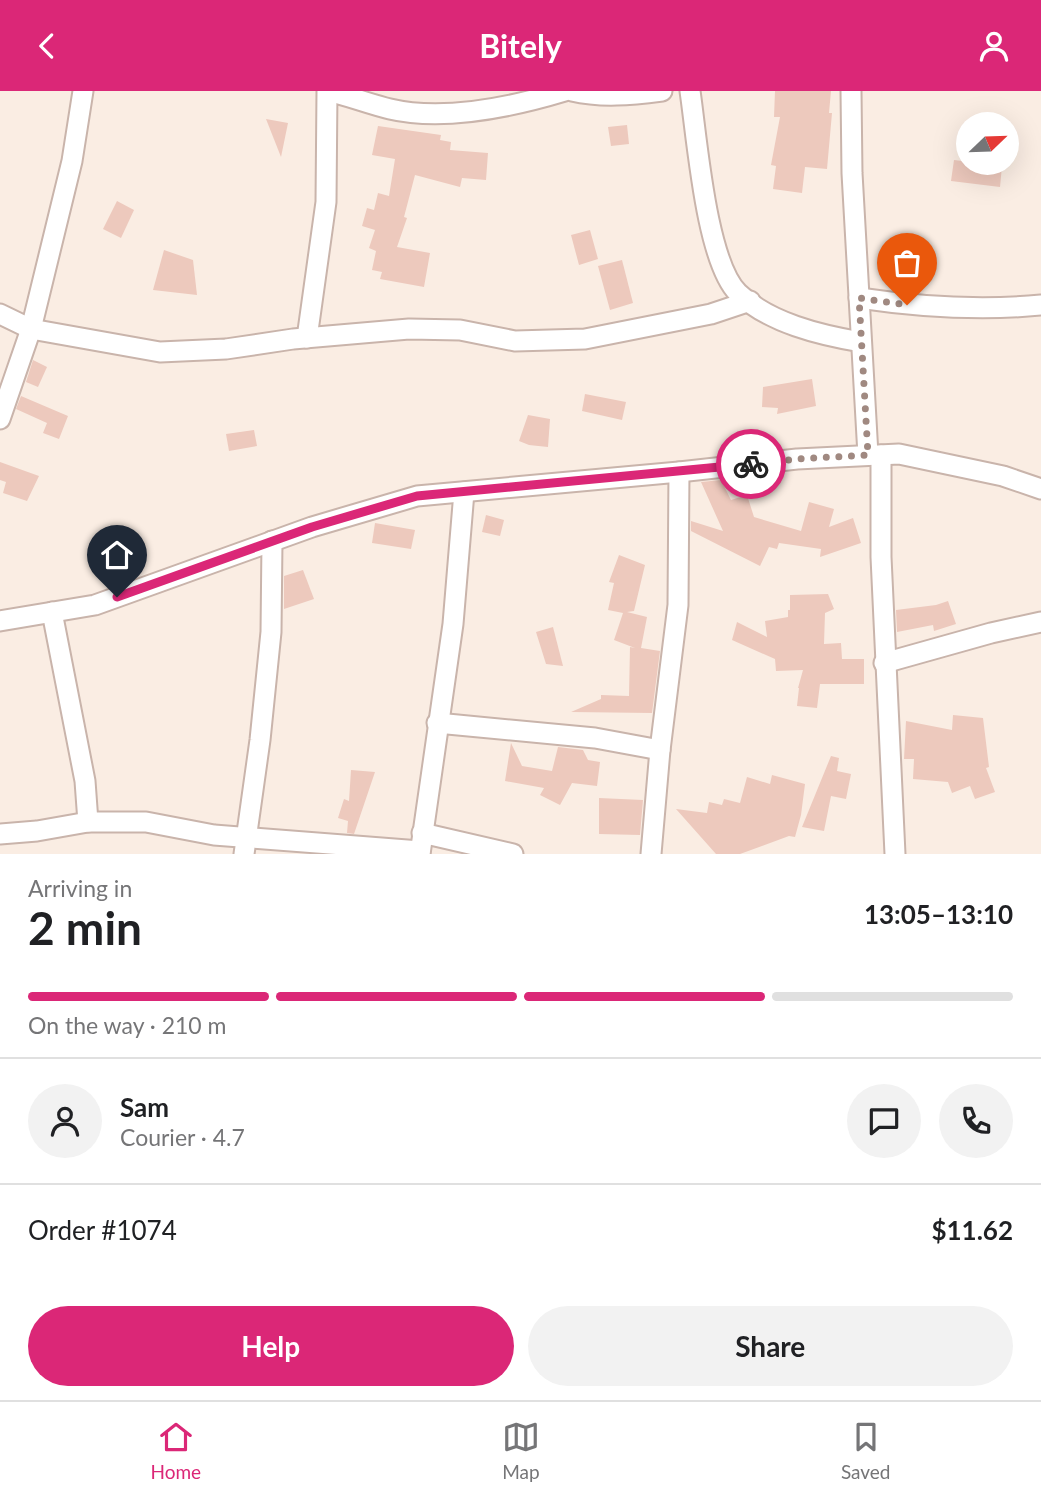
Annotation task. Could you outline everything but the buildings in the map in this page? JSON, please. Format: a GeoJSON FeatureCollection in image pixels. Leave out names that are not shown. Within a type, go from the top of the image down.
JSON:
{"type":"FeatureCollection","features":[{"type":"Feature","properties":{"kind":"street"},"geometry":{"type":"LineString","coordinates":[[0,419],[31,329],[72,161],[83,91]]}},
{"type":"Feature","properties":{"kind":"street"},"geometry":{"type":"LineString","coordinates":[[307,338],[326,202],[327,91],[390,109],[420,112],[471,111],[517,105],[565,91]]}},
{"type":"Feature","properties":{"kind":"street"},"geometry":{"type":"LineString","coordinates":[[572,91],[628,96],[662,91]]}},
{"type":"Feature","properties":{"kind":"street"},"geometry":{"type":"LineString","coordinates":[[690,91],[713,241],[723,272],[738,293],[771,315],[819,334],[861,342]]}},
{"type":"Feature","properties":{"kind":"street"},"geometry":{"type":"LineString","coordinates":[[851,91],[852,173],[861,342],[875,455],[895,854]]}},
{"type":"Feature","properties":{"kind":"street"},"geometry":{"type":"LineString","coordinates":[[859,298],[966,309],[1041,305]]}},
{"type":"Feature","properties":{"kind":"street"},"geometry":{"type":"LineString","coordinates":[[0,314],[31,329],[160,352],[226,349],[307,338],[409,329],[460,330],[515,341],[584,339],[711,314],[750,301]]}},
{"type":"Feature","properties":{"kind":"street"},"geometry":{"type":"LineString","coordinates":[[0,621],[95,604],[312,527],[417,496],[797,459],[899,454],[1003,476],[1041,489]]}},
{"type":"Feature","properties":{"kind":"street"},"geometry":{"type":"LineString","coordinates":[[650,854],[678,605],[679,472]]}},
{"type":"Feature","properties":{"kind":"street"},"geometry":{"type":"LineString","coordinates":[[421,846],[453,624],[464,492]]}},
{"type":"Feature","properties":{"kind":"street"},"geometry":{"type":"LineString","coordinates":[[245,846],[260,740],[269,646],[272,541]]}},
{"type":"Feature","properties":{"kind":"street"},"geometry":{"type":"LineString","coordinates":[[52,612],[85,781],[88,823]]}},
{"type":"Feature","properties":{"kind":"street"},"geometry":{"type":"LineString","coordinates":[[884,663],[1041,622]]}},
{"type":"Feature","properties":{"kind":"street"},"geometry":{"type":"LineString","coordinates":[[437,723],[595,738],[660,750]]}},
{"type":"Feature","properties":{"kind":"street"},"geometry":{"type":"LineString","coordinates":[[0,834],[88,823],[146,822],[214,835],[245,846],[421,846],[513,854]]}},
{"type":"Feature","properties":{"kind":"way so far"},"geometry":{"type":"LineString","coordinates":[[751,464],[868,455],[859,298],[907,305]]}},
{"type":"Feature","properties":{"kind":"route"},"geometry":{"type":"LineString","coordinates":[[117,597],[312,527],[417,496],[751,464]]}}]}
